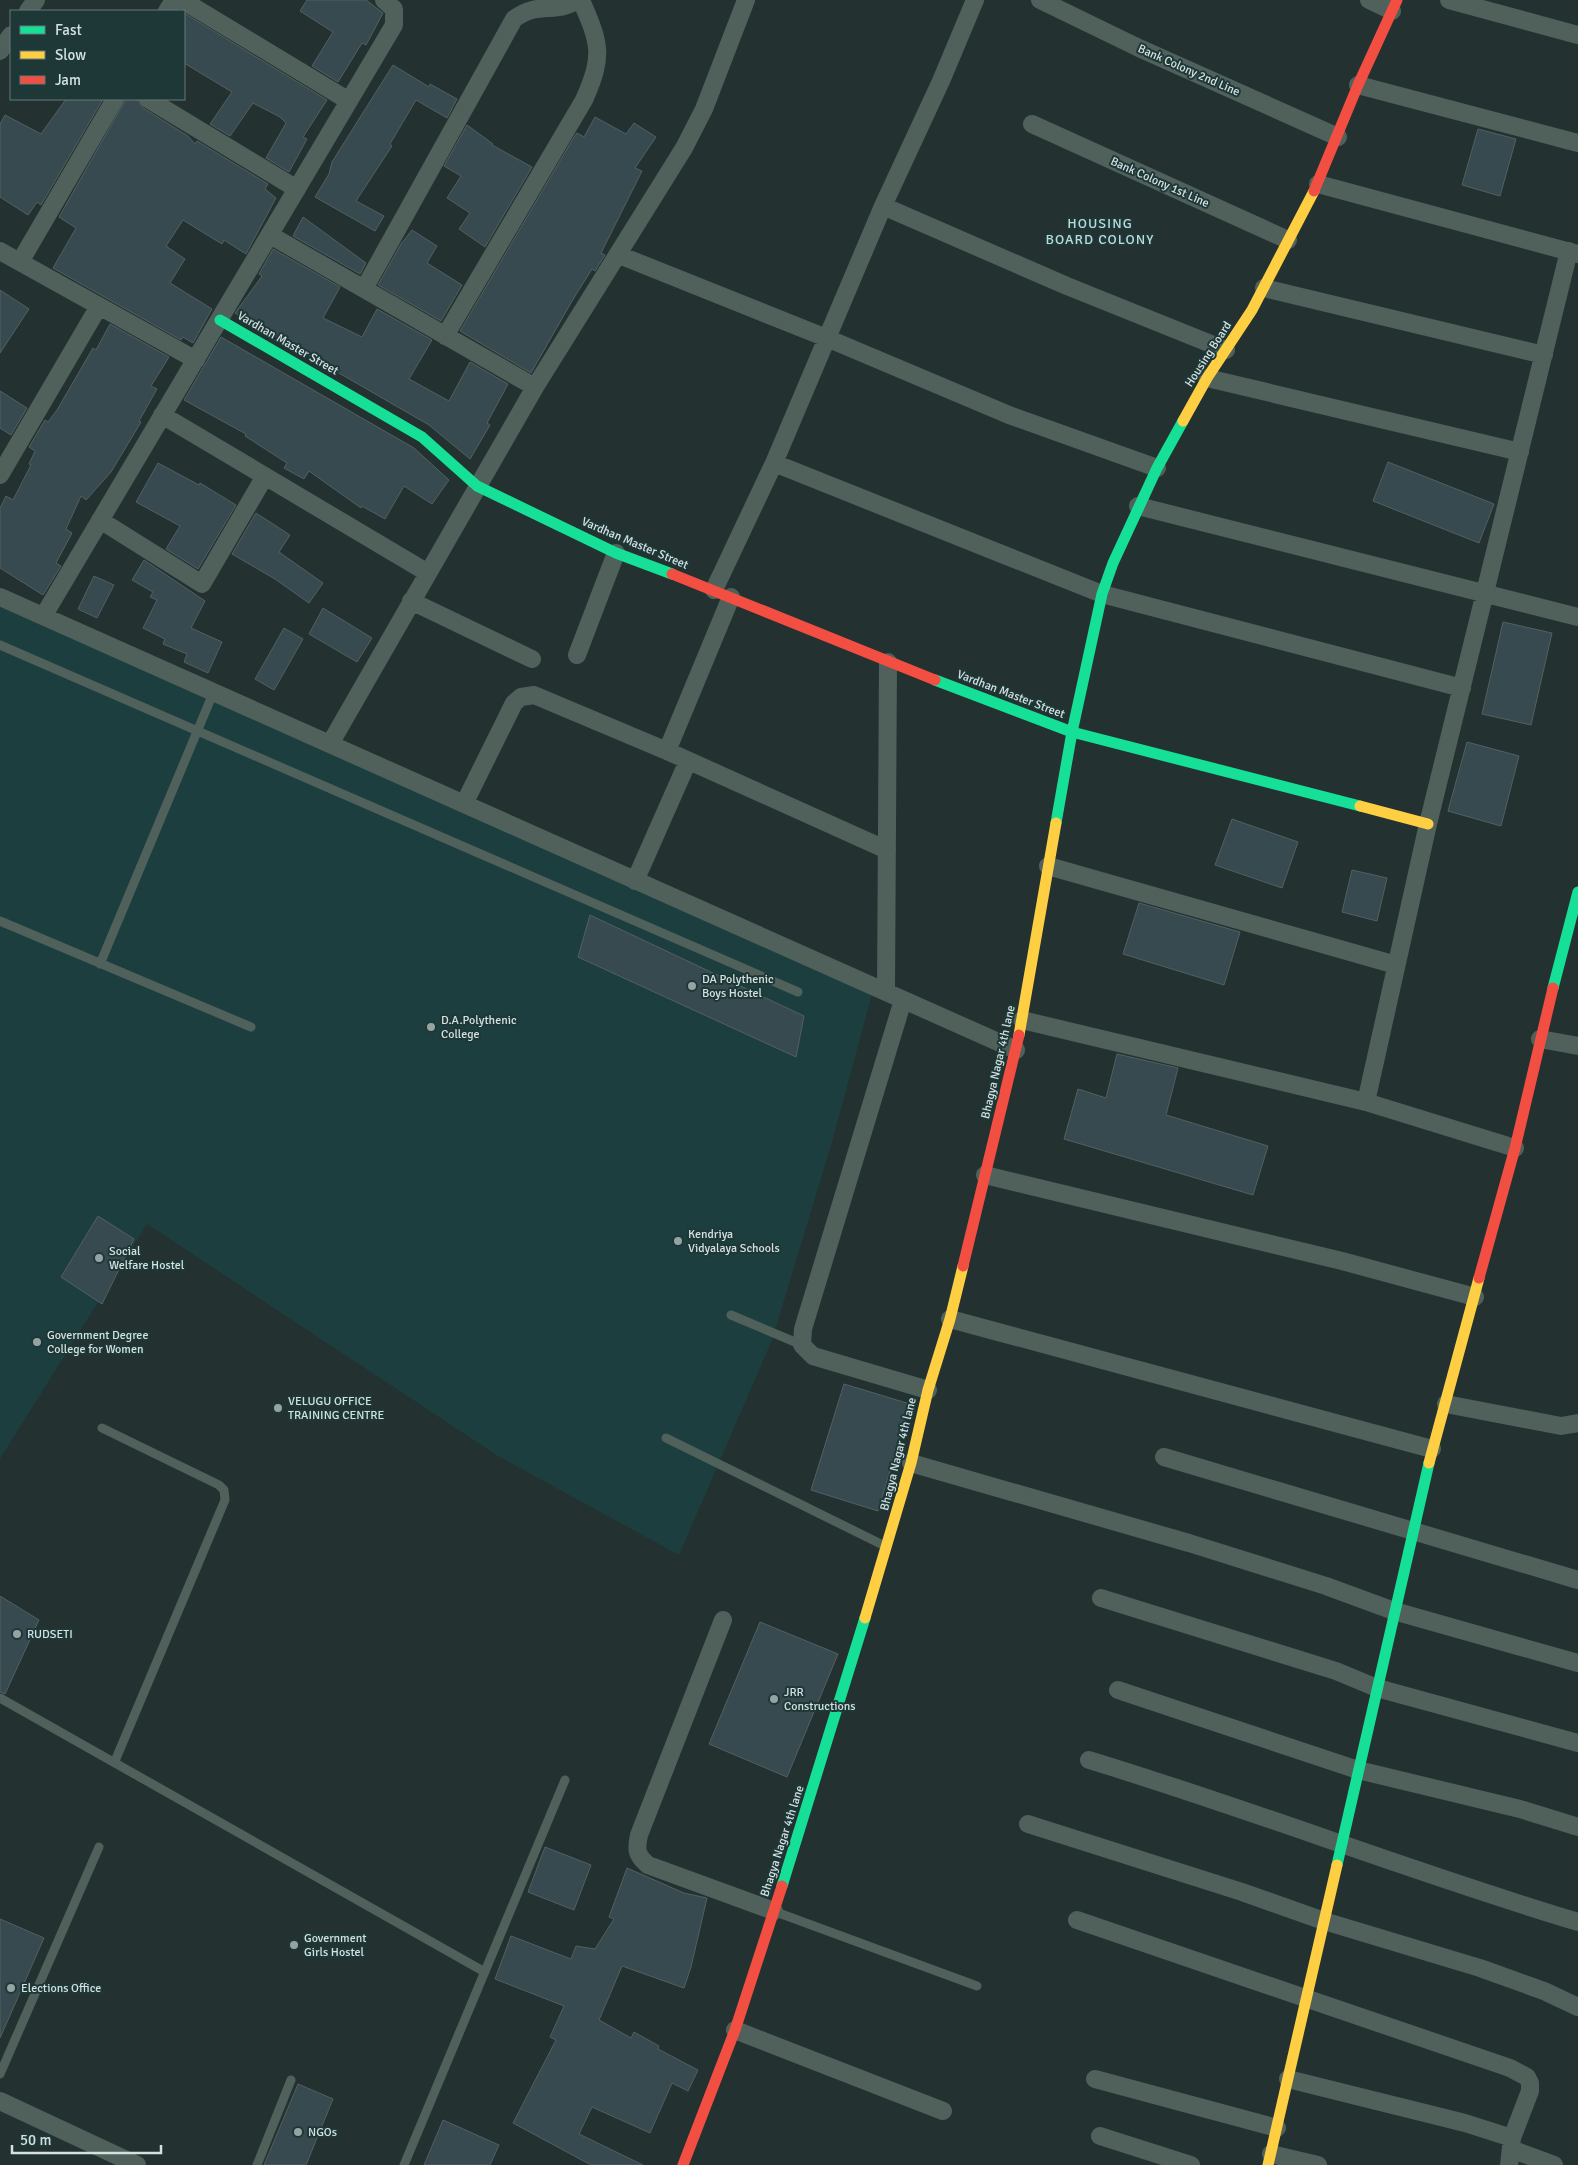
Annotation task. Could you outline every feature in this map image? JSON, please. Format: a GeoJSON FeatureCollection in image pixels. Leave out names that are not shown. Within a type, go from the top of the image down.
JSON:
{"type":"FeatureCollection","features":[{"type":"Feature","properties":{"kind":"street"},"geometry":{"type":"LineString","coordinates":[[182,0],[349,101]]}},
{"type":"Feature","properties":{"kind":"street"},"geometry":{"type":"LineString","coordinates":[[44,615],[394,25],[394,9],[384,0]]}},
{"type":"Feature","properties":{"kind":"street"},"geometry":{"type":"LineString","coordinates":[[364,289],[514,19],[524,8],[532,5],[566,5],[577,0]]}},
{"type":"Feature","properties":{"kind":"street"},"geometry":{"type":"LineString","coordinates":[[445,336],[584,100],[594,77],[598,62],[598,46],[582,0]]}},
{"type":"Feature","properties":{"kind":"street"},"geometry":{"type":"LineString","coordinates":[[330,744],[535,387],[684,148],[704,109],[746,0]]}},
{"type":"Feature","properties":{"kind":"street"},"geometry":{"type":"LineString","coordinates":[[714,590],[774,463],[829,339],[883,206],[941,81],[975,0]]}},
{"type":"Feature","properties":{"kind":"street","name":"Bank Colony 2nd Line"},"geometry":{"type":"LineString","coordinates":[[1040,0],[1139,48],[1338,137]]}},
{"type":"Feature","properties":{"kind":"street"},"geometry":{"type":"LineString","coordinates":[[1369,0],[1394,5]]}},
{"type":"Feature","properties":{"kind":"street"},"geometry":{"type":"LineString","coordinates":[[1449,0],[1578,35]]}},
{"type":"Feature","properties":{"kind":"street","name":"Housing Board"},"geometry":{"type":"LineString","coordinates":[[1072,732],[1102,594],[1138,506],[1207,378],[1264,288],[1318,184],[1358,85],[1394,5]]}},
{"type":"Feature","properties":{"kind":"street"},"geometry":{"type":"LineString","coordinates":[[0,51],[10,36]]}},
{"type":"Feature","properties":{"kind":"street"},"geometry":{"type":"LineString","coordinates":[[1358,85],[1578,143]]}},
{"type":"Feature","properties":{"kind":"street"},"geometry":{"type":"LineString","coordinates":[[20,262],[113,100]]}},
{"type":"Feature","properties":{"kind":"street"},"geometry":{"type":"LineString","coordinates":[[150,100],[297,189]]}},
{"type":"Feature","properties":{"kind":"street","name":"Bank Colony 1st Line"},"geometry":{"type":"LineString","coordinates":[[1032,124],[1288,240]]}},
{"type":"Feature","properties":{"kind":"street"},"geometry":{"type":"LineString","coordinates":[[1318,184],[1573,252],[1544,355],[1428,824],[1366,1102]]}},
{"type":"Feature","properties":{"kind":"street"},"geometry":{"type":"LineString","coordinates":[[883,206],[1067,286],[1226,350]]}},
{"type":"Feature","properties":{"kind":"street"},"geometry":{"type":"LineString","coordinates":[[270,235],[535,387]]}},
{"type":"Feature","properties":{"kind":"street"},"geometry":{"type":"LineString","coordinates":[[0,251],[196,360]]}},
{"type":"Feature","properties":{"kind":"street"},"geometry":{"type":"LineString","coordinates":[[619,255],[829,339],[1009,415],[1157,468]]}},
{"type":"Feature","properties":{"kind":"street"},"geometry":{"type":"LineString","coordinates":[[1264,288],[1544,355]]}},
{"type":"Feature","properties":{"kind":"street"},"geometry":{"type":"LineString","coordinates":[[0,475],[99,306]]}},
{"type":"Feature","properties":{"kind":"street","name":"Vardhan Master Street"},"geometry":{"type":"LineString","coordinates":[[220,320],[422,437],[477,486],[616,553],[714,590],[888,662],[1072,732],[1428,824]]}},
{"type":"Feature","properties":{"kind":"street"},"geometry":{"type":"LineString","coordinates":[[1207,378],[1520,452]]}},
{"type":"Feature","properties":{"kind":"street"},"geometry":{"type":"LineString","coordinates":[[162,415],[428,573]]}},
{"type":"Feature","properties":{"kind":"street"},"geometry":{"type":"LineString","coordinates":[[774,463],[1102,594],[1462,688]]}},
{"type":"Feature","properties":{"kind":"street"},"geometry":{"type":"LineString","coordinates":[[100,520],[202,584],[265,476]]}},
{"type":"Feature","properties":{"kind":"street"},"geometry":{"type":"LineString","coordinates":[[1138,506],[1578,617]]}},
{"type":"Feature","properties":{"kind":"street"},"geometry":{"type":"LineString","coordinates":[[577,655],[616,553]]}},
{"type":"Feature","properties":{"kind":"street"},"geometry":{"type":"LineString","coordinates":[[0,597],[1016,1050]]}},
{"type":"Feature","properties":{"kind":"street"},"geometry":{"type":"LineString","coordinates":[[667,751],[731,597]]}},
{"type":"Feature","properties":{"kind":"street"},"geometry":{"type":"LineString","coordinates":[[411,601],[532,659]]}},
{"type":"Feature","properties":{"kind":"street"},"geometry":{"type":"LineString","coordinates":[[886,992],[888,662]]}},
{"type":"Feature","properties":{"kind":"street"},"geometry":{"type":"LineString","coordinates":[[464,804],[514,702],[520,697],[534,695],[667,751],[886,850]]}},
{"type":"Feature","properties":{"kind":"street","name":"Bhagya Nagar 4th lane"},"geometry":{"type":"LineString","coordinates":[[683,2165],[735,2030],[774,1911],[887,1547],[911,1463],[928,1390],[950,1319],[1016,1050],[1072,732]]}},
{"type":"Feature","properties":{"kind":"street"},"geometry":{"type":"LineString","coordinates":[[635,881],[688,761]]}},
{"type":"Feature","properties":{"kind":"street"},"geometry":{"type":"LineString","coordinates":[[1048,866],[1396,966]]}},
{"type":"Feature","properties":{"kind":"street"},"geometry":{"type":"LineString","coordinates":[[1318,2165],[1270,2159],[1412,1531],[1432,1449],[1446,1404],[1515,1148],[1540,1039],[1578,892]]}},
{"type":"Feature","properties":{"kind":"street"},"geometry":{"type":"LineString","coordinates":[[903,1000],[803,1329],[802,1345],[813,1356],[928,1390]]}},
{"type":"Feature","properties":{"kind":"street"},"geometry":{"type":"LineString","coordinates":[[1022,1020],[1366,1102],[1515,1148]]}},
{"type":"Feature","properties":{"kind":"street"},"geometry":{"type":"LineString","coordinates":[[1540,1039],[1578,1046]]}},
{"type":"Feature","properties":{"kind":"street"},"geometry":{"type":"LineString","coordinates":[[985,1175],[1342,1261],[1475,1297]]}},
{"type":"Feature","properties":{"kind":"street"},"geometry":{"type":"LineString","coordinates":[[950,1319],[1432,1449]]}},
{"type":"Feature","properties":{"kind":"street"},"geometry":{"type":"LineString","coordinates":[[1446,1404],[1561,1426],[1578,1423]]}},
{"type":"Feature","properties":{"kind":"street"},"geometry":{"type":"LineString","coordinates":[[1164,1457],[1578,1580]]}},
{"type":"Feature","properties":{"kind":"street"},"geometry":{"type":"LineString","coordinates":[[911,1463],[1189,1544],[1326,1586],[1394,1611],[1578,1663]]}},
{"type":"Feature","properties":{"kind":"street"},"geometry":{"type":"LineString","coordinates":[[1101,1598],[1336,1672],[1377,1688],[1578,1743]]}},
{"type":"Feature","properties":{"kind":"street"},"geometry":{"type":"LineString","coordinates":[[723,1620],[639,1835],[637,1848],[639,1857],[648,1865],[774,1911]]}},
{"type":"Feature","properties":{"kind":"street"},"geometry":{"type":"LineString","coordinates":[[1118,1690],[1358,1770],[1520,1809],[1578,1827]]}},
{"type":"Feature","properties":{"kind":"street"},"geometry":{"type":"LineString","coordinates":[[1090,1760],[1189,1790],[1341,1845],[1492,1896],[1578,1922]]}},
{"type":"Feature","properties":{"kind":"street"},"geometry":{"type":"LineString","coordinates":[[1028,1824],[1242,1892],[1324,1921],[1480,1968],[1544,1991],[1578,2008]]}},
{"type":"Feature","properties":{"kind":"street"},"geometry":{"type":"LineString","coordinates":[[1077,1920],[1454,2048],[1522,2073],[1530,2083],[1530,2091],[1511,2151]]}},
{"type":"Feature","properties":{"kind":"street"},"geometry":{"type":"LineString","coordinates":[[735,2030],[943,2111]]}},
{"type":"Feature","properties":{"kind":"street"},"geometry":{"type":"LineString","coordinates":[[1095,2079],[1277,2128]]}},
{"type":"Feature","properties":{"kind":"street"},"geometry":{"type":"LineString","coordinates":[[1288,2079],[1465,2123],[1511,2151],[1554,2165]]}},
{"type":"Feature","properties":{"kind":"street"},"geometry":{"type":"LineString","coordinates":[[0,2101],[137,2165]]}},
{"type":"Feature","properties":{"kind":"street"},"geometry":{"type":"LineString","coordinates":[[1100,2136],[1191,2165]]}},
{"type":"Feature","properties":{"kind":"lane"},"geometry":{"type":"LineString","coordinates":[[0,645],[798,992]]}},
{"type":"Feature","properties":{"kind":"lane"},"geometry":{"type":"LineString","coordinates":[[100,964],[214,691]]}},
{"type":"Feature","properties":{"kind":"lane"},"geometry":{"type":"LineString","coordinates":[[0,921],[251,1027]]}},
{"type":"Feature","properties":{"kind":"lane"},"geometry":{"type":"LineString","coordinates":[[731,1315],[802,1345]]}},
{"type":"Feature","properties":{"kind":"lane"},"geometry":{"type":"LineString","coordinates":[[102,1428],[219,1485],[224,1490],[225,1500],[115,1761]]}},
{"type":"Feature","properties":{"kind":"lane"},"geometry":{"type":"LineString","coordinates":[[666,1438],[887,1547]]}},
{"type":"Feature","properties":{"kind":"lane"},"geometry":{"type":"LineString","coordinates":[[0,1698],[115,1761],[483,1971]]}},
{"type":"Feature","properties":{"kind":"lane"},"geometry":{"type":"LineString","coordinates":[[404,2165],[483,1971],[565,1780]]}},
{"type":"Feature","properties":{"kind":"lane"},"geometry":{"type":"LineString","coordinates":[[0,2074],[99,1847]]}},
{"type":"Feature","properties":{"kind":"lane"},"geometry":{"type":"LineString","coordinates":[[774,1911],[977,1986]]}},
{"type":"Feature","properties":{"kind":"lane"},"geometry":{"type":"LineString","coordinates":[[257,2165],[291,2080]]}},
{"type":"Feature","properties":{"kind":"shaded area","name":"D.A.Polythenic College"},"geometry":{"type":"Polygon","coordinates":[[[0,603],[873,990],[832,1142],[772,1340],[679,1555],[498,1456],[147,1224],[0,1459],[0,603]]]}},
{"type":"Feature","properties":{"kind":"building"},"geometry":{"type":"Polygon","coordinates":[[[307,0],[366,0],[383,13],[366,45],[362,43],[338,82],[312,66],[333,32],[300,11],[307,0]]]}},
{"type":"Feature","properties":{"kind":"building"},"geometry":{"type":"Polygon","coordinates":[[[185,14],[327,100],[303,137],[307,139],[289,172],[266,158],[286,123],[280,117],[253,103],[230,136],[210,124],[232,92],[185,64],[185,14]]]}},
{"type":"Feature","properties":{"kind":"building"},"geometry":{"type":"Polygon","coordinates":[[[393,65],[429,87],[430,84],[457,99],[447,118],[416,100],[390,144],[392,146],[356,201],[384,216],[375,231],[315,197],[329,174],[332,162],[393,65]]]}},
{"type":"Feature","properties":{"kind":"building"},"geometry":{"type":"Polygon","coordinates":[[[65,100],[102,100],[41,205],[37,202],[28,215],[0,197],[0,124],[5,115],[41,134],[65,100]]]}},
{"type":"Feature","properties":{"kind":"building"},"geometry":{"type":"Polygon","coordinates":[[[125,100],[138,100],[143,108],[188,136],[195,144],[197,141],[268,184],[265,189],[276,198],[246,254],[224,240],[222,244],[183,220],[166,246],[185,259],[170,283],[212,309],[193,343],[183,337],[181,340],[53,268],[76,228],[59,217],[125,100]]]}},
{"type":"Feature","properties":{"kind":"building"},"geometry":{"type":"Polygon","coordinates":[[[595,117],[626,134],[634,123],[656,137],[635,168],[642,171],[601,253],[605,255],[595,271],[592,269],[531,373],[460,331],[574,137],[577,133],[584,137],[595,117]]]}},
{"type":"Feature","properties":{"kind":"building"},"geometry":{"type":"Polygon","coordinates":[[[467,125],[492,145],[532,167],[485,247],[459,229],[470,213],[447,198],[461,176],[444,166],[467,125]]]}},
{"type":"Feature","properties":{"kind":"building"},"geometry":{"type":"Polygon","coordinates":[[[1478,129],[1516,139],[1500,196],[1462,185],[1478,129]]]}},
{"type":"Feature","properties":{"kind":"building"},"geometry":{"type":"Polygon","coordinates":[[[303,217],[366,263],[360,274],[293,236],[303,217]]]}},
{"type":"Feature","properties":{"kind":"building"},"geometry":{"type":"Polygon","coordinates":[[[412,230],[437,246],[427,263],[462,285],[441,321],[378,285],[401,244],[412,230]]]}},
{"type":"Feature","properties":{"kind":"building"},"geometry":{"type":"Polygon","coordinates":[[[273,249],[340,287],[323,318],[362,337],[377,309],[432,340],[409,379],[449,401],[470,362],[508,384],[487,423],[490,425],[470,459],[429,425],[235,313],[262,276],[259,274],[273,249]]]}},
{"type":"Feature","properties":{"kind":"building"},"geometry":{"type":"Polygon","coordinates":[[[0,290],[29,309],[0,353],[0,290]]]}},
{"type":"Feature","properties":{"kind":"building"},"geometry":{"type":"Polygon","coordinates":[[[110,324],[169,357],[151,386],[157,389],[139,421],[141,422],[111,472],[86,500],[81,496],[66,529],[72,533],[56,563],[61,566],[43,595],[0,568],[0,508],[6,496],[13,500],[31,465],[29,464],[35,451],[29,447],[45,420],[48,422],[57,410],[93,348],[96,350],[110,324]]]}},
{"type":"Feature","properties":{"kind":"building"},"geometry":{"type":"Polygon","coordinates":[[[221,337],[414,448],[449,480],[432,504],[404,486],[385,519],[362,506],[361,508],[309,471],[304,479],[284,468],[287,463],[245,436],[246,434],[184,400],[221,337]]]}},
{"type":"Feature","properties":{"kind":"building"},"geometry":{"type":"Polygon","coordinates":[[[0,391],[27,408],[11,435],[0,428],[0,391]]]}},
{"type":"Feature","properties":{"kind":"building"},"geometry":{"type":"Polygon","coordinates":[[[1388,462],[1494,504],[1479,543],[1373,501],[1388,462]]]}},
{"type":"Feature","properties":{"kind":"building"},"geometry":{"type":"Polygon","coordinates":[[[158,463],[199,485],[200,483],[236,505],[198,569],[166,549],[180,526],[136,502],[158,463]]]}},
{"type":"Feature","properties":{"kind":"building"},"geometry":{"type":"Polygon","coordinates":[[[256,513],[290,535],[279,552],[323,583],[309,603],[275,579],[232,554],[256,513]]]}},
{"type":"Feature","properties":{"kind":"building"},"geometry":{"type":"Polygon","coordinates":[[[144,560],[205,601],[191,628],[222,642],[208,673],[184,662],[187,654],[163,644],[165,639],[143,628],[157,600],[150,597],[153,592],[132,580],[144,560]]]}},
{"type":"Feature","properties":{"kind":"building"},"geometry":{"type":"Polygon","coordinates":[[[94,576],[114,585],[97,618],[78,609],[94,576]]]}},
{"type":"Feature","properties":{"kind":"building"},"geometry":{"type":"Polygon","coordinates":[[[323,608],[372,638],[357,662],[309,634],[323,608]]]}},
{"type":"Feature","properties":{"kind":"building"},"geometry":{"type":"Polygon","coordinates":[[[1503,622],[1552,633],[1531,725],[1482,714],[1503,622]]]}},
{"type":"Feature","properties":{"kind":"building"},"geometry":{"type":"Polygon","coordinates":[[[284,628],[303,639],[274,690],[255,679],[284,628]]]}},
{"type":"Feature","properties":{"kind":"building"},"geometry":{"type":"Polygon","coordinates":[[[1467,742],[1519,756],[1501,826],[1448,811],[1467,742]]]}},
{"type":"Feature","properties":{"kind":"building"},"geometry":{"type":"Polygon","coordinates":[[[1232,819],[1298,842],[1282,888],[1215,865],[1232,819]]]}},
{"type":"Feature","properties":{"kind":"building"},"geometry":{"type":"Polygon","coordinates":[[[1352,870],[1387,878],[1377,921],[1342,912],[1352,870]]]}},
{"type":"Feature","properties":{"kind":"building"},"geometry":{"type":"Polygon","coordinates":[[[1139,903],[1240,932],[1224,985],[1123,954],[1139,903]]]}},
{"type":"Feature","properties":{"kind":"building","name":"DA Polythenic Boys Hostel"},"geometry":{"type":"Polygon","coordinates":[[[590,915],[804,1016],[796,1057],[578,957],[590,915]]]}},
{"type":"Feature","properties":{"kind":"building"},"geometry":{"type":"Polygon","coordinates":[[[1117,1054],[1178,1068],[1166,1115],[1268,1146],[1253,1195],[1064,1139],[1078,1089],[1106,1098],[1117,1054]]]}},
{"type":"Feature","properties":{"kind":"building","name":"Social Welfare Hostel"},"geometry":{"type":"Polygon","coordinates":[[[98,1216],[134,1239],[102,1304],[61,1277],[98,1216]]]}},
{"type":"Feature","properties":{"kind":"building"},"geometry":{"type":"Polygon","coordinates":[[[844,1384],[910,1404],[878,1511],[811,1490],[844,1384]]]}},
{"type":"Feature","properties":{"kind":"building","name":"RUDSETI"},"geometry":{"type":"Polygon","coordinates":[[[0,1596],[39,1620],[5,1694],[0,1692],[0,1596]]]}},
{"type":"Feature","properties":{"kind":"building","name":"JRR Constructions"},"geometry":{"type":"Polygon","coordinates":[[[760,1622],[838,1654],[787,1777],[709,1744],[760,1622]]]}},
{"type":"Feature","properties":{"kind":"building"},"geometry":{"type":"Polygon","coordinates":[[[545,1847],[591,1865],[574,1910],[528,1892],[545,1847]]]}},
{"type":"Feature","properties":{"kind":"building"},"geometry":{"type":"Polygon","coordinates":[[[627,1868],[684,1893],[707,1898],[691,1967],[684,1988],[622,1966],[599,2020],[631,2038],[634,2032],[659,2046],[658,2049],[698,2070],[688,2091],[672,2083],[650,2133],[592,2107],[579,2134],[643,2165],[591,2165],[513,2123],[556,2040],[550,2037],[564,2006],[495,1979],[511,1936],[571,1959],[576,1946],[595,1949],[614,1919],[609,1917],[627,1868]]]}},
{"type":"Feature","properties":{"kind":"building","name":"Elections Office"},"geometry":{"type":"Polygon","coordinates":[[[0,1919],[44,1938],[0,2038],[0,1919]]]}},
{"type":"Feature","properties":{"kind":"building","name":"NGOs"},"geometry":{"type":"Polygon","coordinates":[[[298,2084],[333,2099],[306,2165],[264,2165],[298,2084]]]}},
{"type":"Feature","properties":{"kind":"building"},"geometry":{"type":"Polygon","coordinates":[[[443,2120],[499,2145],[490,2165],[424,2165],[443,2120]]]}},
{"type":"Feature","properties":{"kind":"traffic: fast"},"geometry":{"type":"LineString","coordinates":[[220,320],[422,437],[477,486],[616,553],[672,574]]}},
{"type":"Feature","properties":{"kind":"traffic: fast"},"geometry":{"type":"LineString","coordinates":[[1056,823],[1072,732],[1102,594],[1113,563],[1157,468],[1183,421]]}},
{"type":"Feature","properties":{"kind":"traffic: fast"},"geometry":{"type":"LineString","coordinates":[[935,680],[1072,732],[1360,806]]}},
{"type":"Feature","properties":{"kind":"traffic: fast"},"geometry":{"type":"LineString","coordinates":[[1553,988],[1578,892]]}},
{"type":"Feature","properties":{"kind":"traffic: fast"},"geometry":{"type":"LineString","coordinates":[[1337,1865],[1429,1463]]}},
{"type":"Feature","properties":{"kind":"traffic: fast"},"geometry":{"type":"LineString","coordinates":[[782,1886],[865,1618]]}},
{"type":"Feature","properties":{"kind":"traffic: slow"},"geometry":{"type":"LineString","coordinates":[[1183,421],[1207,378],[1252,310],[1314,191]]}},
{"type":"Feature","properties":{"kind":"traffic: slow"},"geometry":{"type":"LineString","coordinates":[[1360,806],[1428,824]]}},
{"type":"Feature","properties":{"kind":"traffic: slow"},"geometry":{"type":"LineString","coordinates":[[1019,1035],[1056,823]]}},
{"type":"Feature","properties":{"kind":"traffic: slow"},"geometry":{"type":"LineString","coordinates":[[865,1618],[911,1463],[928,1390],[950,1319],[963,1266]]}},
{"type":"Feature","properties":{"kind":"traffic: slow"},"geometry":{"type":"LineString","coordinates":[[1429,1463],[1479,1278]]}},
{"type":"Feature","properties":{"kind":"traffic: slow"},"geometry":{"type":"LineString","coordinates":[[1268,2165],[1337,1865]]}},
{"type":"Feature","properties":{"kind":"traffic: jam"},"geometry":{"type":"LineString","coordinates":[[1314,191],[1358,85],[1397,0]]}},
{"type":"Feature","properties":{"kind":"traffic: jam"},"geometry":{"type":"LineString","coordinates":[[672,574],[935,680]]}},
{"type":"Feature","properties":{"kind":"traffic: jam"},"geometry":{"type":"LineString","coordinates":[[1479,1278],[1515,1148],[1553,988]]}},
{"type":"Feature","properties":{"kind":"traffic: jam"},"geometry":{"type":"LineString","coordinates":[[963,1266],[1019,1035]]}},
{"type":"Feature","properties":{"kind":"traffic: jam"},"geometry":{"type":"LineString","coordinates":[[683,2165],[735,2030],[782,1886]]}},
{"type":"Feature","properties":{"kind":"place","name":"DA Polythenic Boys Hostel"},"geometry":{"type":"Point","coordinates":[692,986]}},
{"type":"Feature","properties":{"kind":"place","name":"D.A.Polythenic College"},"geometry":{"type":"Point","coordinates":[431,1027]}},
{"type":"Feature","properties":{"kind":"place","name":"Kendriya Vidyalaya Schools"},"geometry":{"type":"Point","coordinates":[678,1241]}},
{"type":"Feature","properties":{"kind":"place","name":"Social Welfare Hostel"},"geometry":{"type":"Point","coordinates":[99,1258]}},
{"type":"Feature","properties":{"kind":"place","name":"Government Degree College for Women"},"geometry":{"type":"Point","coordinates":[37,1342]}},
{"type":"Feature","properties":{"kind":"place","name":"VELUGU OFFICE TRAINING CENTRE"},"geometry":{"type":"Point","coordinates":[278,1408]}},
{"type":"Feature","properties":{"kind":"place","name":"RUDSETI"},"geometry":{"type":"Point","coordinates":[17,1634]}},
{"type":"Feature","properties":{"kind":"place","name":"JRR Constructions"},"geometry":{"type":"Point","coordinates":[774,1699]}},
{"type":"Feature","properties":{"kind":"place","name":"Government Girls Hostel"},"geometry":{"type":"Point","coordinates":[294,1945]}},
{"type":"Feature","properties":{"kind":"place","name":"Elections Office"},"geometry":{"type":"Point","coordinates":[11,1988]}},
{"type":"Feature","properties":{"kind":"place","name":"NGOs"},"geometry":{"type":"Point","coordinates":[298,2132]}},
{"type":"Feature","properties":{"kind":"district","name":"HOUSING BOARD COLONY"},"geometry":{"type":"Point","coordinates":[1100,232]}}]}
